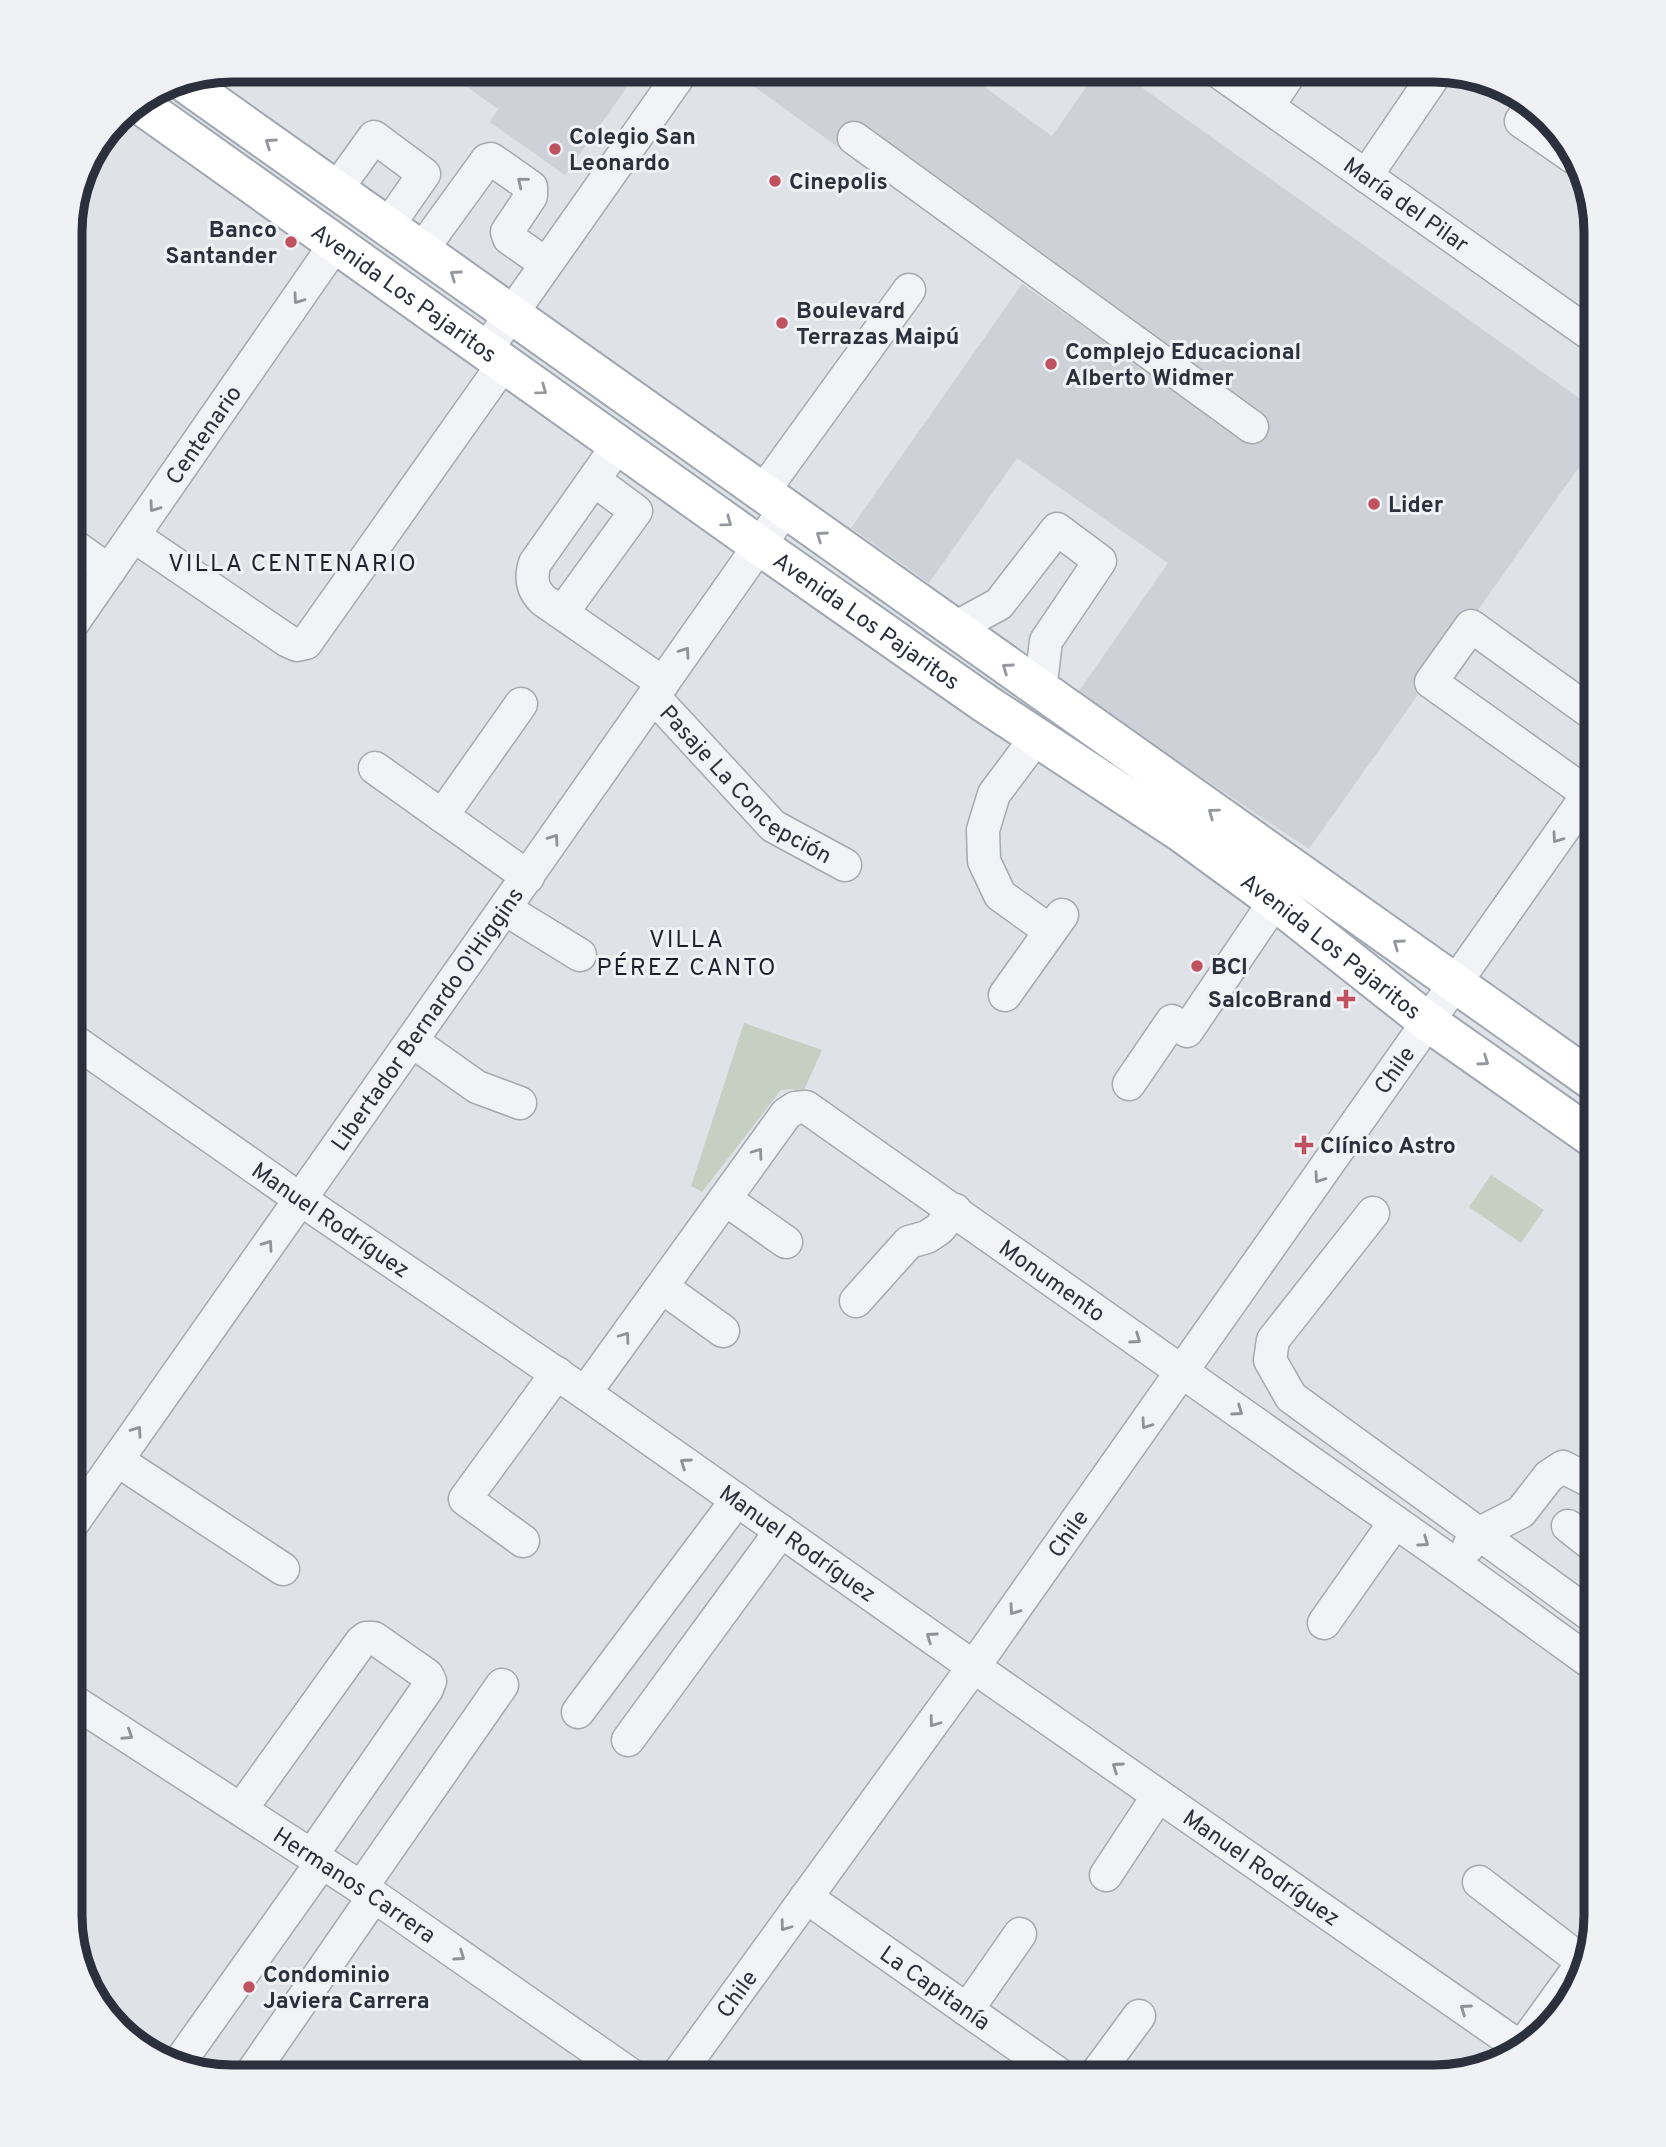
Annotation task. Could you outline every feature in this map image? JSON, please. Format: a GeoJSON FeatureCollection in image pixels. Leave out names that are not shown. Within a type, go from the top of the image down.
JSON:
{"type":"FeatureCollection","features":[{"type":"Feature","properties":{"kind":"main road","name":"Avenida Los Pajaritos"},"geometry":{"type":"LineString","coordinates":[[192,88],[1040,691],[1584,1074]]}},
{"type":"Feature","properties":{"kind":"main road","name":"Avenida Los Pajaritos"},"geometry":{"type":"LineString","coordinates":[[147,109],[760,546],[1036,738],[1135,801],[1275,901],[1428,1022],[1584,1132]]}},
{"type":"Feature","properties":{"kind":"street"},"geometry":{"type":"LineString","coordinates":[[134,536],[288,641],[297,645],[306,643],[495,356],[511,315],[674,83]]}},
{"type":"Feature","properties":{"kind":"street","name":"María del Pilar"},"geometry":{"type":"LineString","coordinates":[[1235,83],[1584,328]]}},
{"type":"Feature","properties":{"kind":"street"},"geometry":{"type":"LineString","coordinates":[[1268,106],[1283,83]]}},
{"type":"Feature","properties":{"kind":"street"},"geometry":{"type":"LineString","coordinates":[[1366,176],[1429,83]]}},
{"type":"Feature","properties":{"kind":"street"},"geometry":{"type":"LineString","coordinates":[[1526,114],[1521,121],[1555,145]]}},
{"type":"Feature","properties":{"kind":"street"},"geometry":{"type":"LineString","coordinates":[[336,190],[374,138],[424,174],[387,227]]}},
{"type":"Feature","properties":{"kind":"street"},"geometry":{"type":"LineString","coordinates":[[854,138],[1252,427]]}},
{"type":"Feature","properties":{"kind":"street"},"geometry":{"type":"LineString","coordinates":[[421,251],[487,160],[491,159],[531,187],[531,196],[507,232],[509,238],[546,264]]}},
{"type":"Feature","properties":{"kind":"street","name":"Centenario"},"geometry":{"type":"LineString","coordinates":[[83,609],[337,243]]}},
{"type":"Feature","properties":{"kind":"street","name":"Libertador Bernardo O'Higgins"},"geometry":{"type":"LineString","coordinates":[[82,1510],[760,546],[774,501],[909,290]]}},
{"type":"Feature","properties":{"kind":"street","name":"Pasaje La Concepción"},"geometry":{"type":"LineString","coordinates":[[618,444],[535,564],[532,579],[537,594],[658,690],[773,826],[845,864]]}},
{"type":"Feature","properties":{"kind":"street"},"geometry":{"type":"LineString","coordinates":[[562,613],[636,511],[594,480]]}},
{"type":"Feature","properties":{"kind":"street"},"geometry":{"type":"LineString","coordinates":[[953,629],[999,604],[1057,529],[1100,561],[1046,641],[1040,691]]}},
{"type":"Feature","properties":{"kind":"street"},"geometry":{"type":"LineString","coordinates":[[83,552],[109,571]]}},
{"type":"Feature","properties":{"kind":"street"},"geometry":{"type":"LineString","coordinates":[[1584,707],[1471,626],[1432,682],[1584,783]]}},
{"type":"Feature","properties":{"kind":"street"},"geometry":{"type":"LineString","coordinates":[[442,816],[521,704]]}},
{"type":"Feature","properties":{"kind":"street"},"geometry":{"type":"LineString","coordinates":[[1005,995],[1056,923],[1000,895],[984,861],[983,830],[994,794],[1036,738]]}},
{"type":"Feature","properties":{"kind":"street"},"geometry":{"type":"LineString","coordinates":[[374,768],[528,877]]}},
{"type":"Feature","properties":{"kind":"street","name":"Chile"},"geometry":{"type":"LineString","coordinates":[[685,2065],[974,1667],[1584,799]]}},
{"type":"Feature","properties":{"kind":"street"},"geometry":{"type":"LineString","coordinates":[[1129,1084],[1172,1021],[1187,1031],[1275,901]]}},
{"type":"Feature","properties":{"kind":"street"},"geometry":{"type":"LineString","coordinates":[[505,909],[580,955]]}},
{"type":"Feature","properties":{"kind":"street"},"geometry":{"type":"LineString","coordinates":[[412,1041],[477,1087],[520,1103]]}},
{"type":"Feature","properties":{"kind":"street","name":"Manuel Rodríguez"},"geometry":{"type":"LineString","coordinates":[[83,1047],[571,1383],[1511,2043]]}},
{"type":"Feature","properties":{"kind":"street","name":"Monumento"},"geometry":{"type":"LineString","coordinates":[[523,1541],[471,1504],[571,1383],[662,1287],[786,1114],[800,1107],[811,1109],[1584,1657]]}},
{"type":"Feature","properties":{"kind":"street"},"geometry":{"type":"LineString","coordinates":[[725,1199],[786,1242]]}},
{"type":"Feature","properties":{"kind":"street"},"geometry":{"type":"LineString","coordinates":[[856,1301],[909,1242],[927,1237],[939,1229],[954,1210]]}},
{"type":"Feature","properties":{"kind":"street"},"geometry":{"type":"LineString","coordinates":[[1373,1213],[1273,1340],[1270,1360],[1291,1397],[1584,1610]]}},
{"type":"Feature","properties":{"kind":"street"},"geometry":{"type":"LineString","coordinates":[[662,1287],[723,1331]]}},
{"type":"Feature","properties":{"kind":"street"},"geometry":{"type":"LineString","coordinates":[[117,1460],[283,1569]]}},
{"type":"Feature","properties":{"kind":"street"},"geometry":{"type":"LineString","coordinates":[[1455,1564],[1478,1534],[1521,1512],[1549,1476],[1563,1467],[1584,1478]]}},
{"type":"Feature","properties":{"kind":"street"},"geometry":{"type":"LineString","coordinates":[[578,1712],[737,1500]]}},
{"type":"Feature","properties":{"kind":"street"},"geometry":{"type":"LineString","coordinates":[[1324,1623],[1395,1522]]}},
{"type":"Feature","properties":{"kind":"street"},"geometry":{"type":"LineString","coordinates":[[1569,1526],[1584,1538]]}},
{"type":"Feature","properties":{"kind":"street"},"geometry":{"type":"LineString","coordinates":[[628,1740],[781,1531]]}},
{"type":"Feature","properties":{"kind":"street"},"geometry":{"type":"LineString","coordinates":[[184,2056],[427,1689],[430,1681],[427,1675],[374,1638],[366,1638],[236,1805]]}},
{"type":"Feature","properties":{"kind":"street"},"geometry":{"type":"LineString","coordinates":[[257,2065],[502,1685]]}},
{"type":"Feature","properties":{"kind":"street","name":"Hermanos Carrera"},"geometry":{"type":"LineString","coordinates":[[82,1707],[368,1892],[617,2065]]}},
{"type":"Feature","properties":{"kind":"street"},"geometry":{"type":"LineString","coordinates":[[236,1805],[287,1720]]}},
{"type":"Feature","properties":{"kind":"street"},"geometry":{"type":"LineString","coordinates":[[1106,1875],[1158,1796]]}},
{"type":"Feature","properties":{"kind":"street"},"geometry":{"type":"LineString","coordinates":[[1479,1882],[1577,1958]]}},
{"type":"Feature","properties":{"kind":"street","name":"La Capitanía"},"geometry":{"type":"LineString","coordinates":[[806,1897],[1046,2065]]}},
{"type":"Feature","properties":{"kind":"street"},"geometry":{"type":"LineString","coordinates":[[967,2010],[1020,1934]]}},
{"type":"Feature","properties":{"kind":"street"},"geometry":{"type":"LineString","coordinates":[[1548,2012],[1565,1987]]}},
{"type":"Feature","properties":{"kind":"street"},"geometry":{"type":"LineString","coordinates":[[1103,2065],[1139,2016]]}},
{"type":"Feature","properties":{"kind":"shaded area","name":"Colegio San Leonardo"},"geometry":{"type":"Polygon","coordinates":[[[461,83],[630,83],[565,175],[490,122],[498,109],[461,83]]]}},
{"type":"Feature","properties":{"kind":"shaded area"},"geometry":{"type":"Polygon","coordinates":[[[749,83],[979,83],[1052,136],[1089,83],[1135,83],[1584,401],[1584,460],[1309,849],[1077,694],[1168,563],[1017,458],[929,583],[851,528],[1022,284],[1186,398],[749,83]]]}},
{"type":"Feature","properties":{"kind":"green space"},"geometry":{"type":"Polygon","coordinates":[[[744,1023],[822,1050],[803,1092],[781,1090],[702,1192],[691,1186],[744,1023]]]}},
{"type":"Feature","properties":{"kind":"green space"},"geometry":{"type":"Polygon","coordinates":[[[1491,1175],[1544,1210],[1521,1243],[1469,1207],[1491,1175]]]}},
{"type":"Feature","properties":{"kind":"place","name":"Colegio San Leonardo"},"geometry":{"type":"Point","coordinates":[555,149]}},
{"type":"Feature","properties":{"kind":"place","name":"Cinepolis"},"geometry":{"type":"Point","coordinates":[775,181]}},
{"type":"Feature","properties":{"kind":"place","name":"Banco Santander"},"geometry":{"type":"Point","coordinates":[291,242]}},
{"type":"Feature","properties":{"kind":"place","name":"Boulevard Terrazas Maipú"},"geometry":{"type":"Point","coordinates":[782,323]}},
{"type":"Feature","properties":{"kind":"place","name":"Complejo Educacional Alberto Widmer"},"geometry":{"type":"Point","coordinates":[1051,364]}},
{"type":"Feature","properties":{"kind":"place","name":"Lider"},"geometry":{"type":"Point","coordinates":[1374,504]}},
{"type":"Feature","properties":{"kind":"place","name":"BCI"},"geometry":{"type":"Point","coordinates":[1197,966]}},
{"type":"Feature","properties":{"kind":"place","name":"SalcoBrand"},"geometry":{"type":"Point","coordinates":[1346,999]}},
{"type":"Feature","properties":{"kind":"place","name":"Clínico Astro"},"geometry":{"type":"Point","coordinates":[1304,1145]}},
{"type":"Feature","properties":{"kind":"place","name":"Condominio Javiera Carrera"},"geometry":{"type":"Point","coordinates":[249,1987]}},
{"type":"Feature","properties":{"kind":"district","name":"VILLA CENTENARIO"},"geometry":{"type":"Point","coordinates":[293,563]}},
{"type":"Feature","properties":{"kind":"district","name":"VILLA PÉREZ CANTO"},"geometry":{"type":"Point","coordinates":[687,953]}}]}
